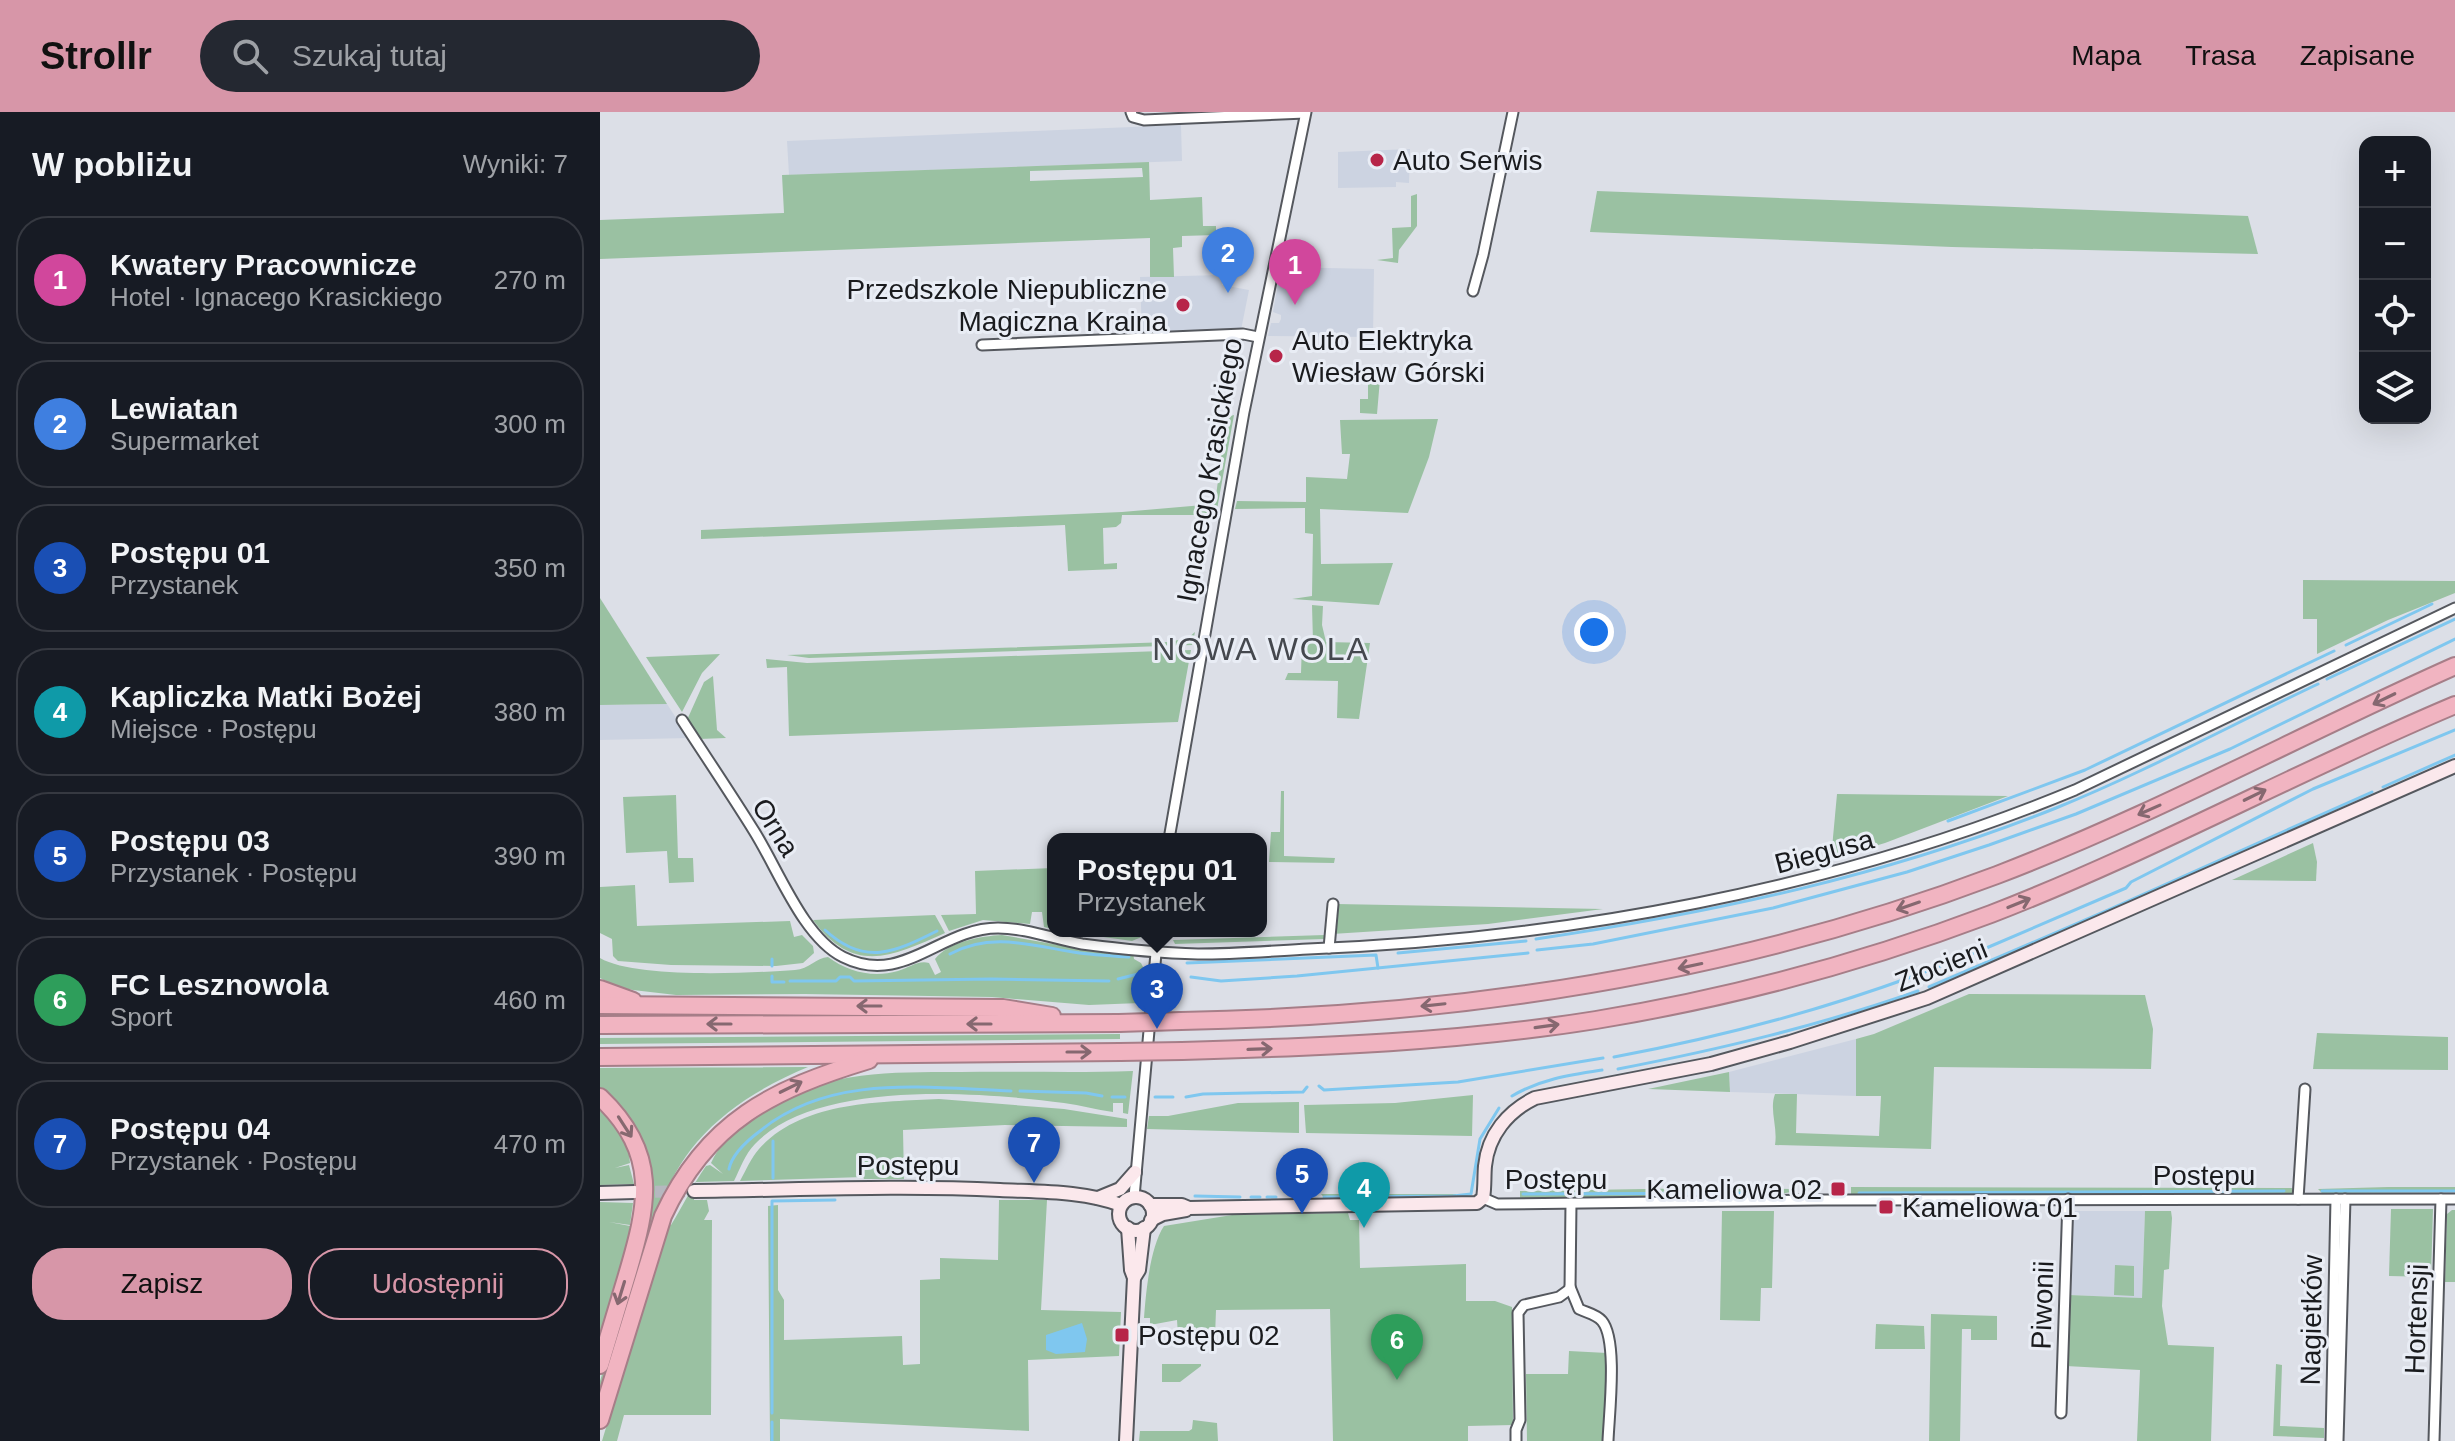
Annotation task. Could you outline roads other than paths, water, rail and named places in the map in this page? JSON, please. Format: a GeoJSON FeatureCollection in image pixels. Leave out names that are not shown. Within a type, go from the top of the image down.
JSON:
{"type":"FeatureCollection","features":[{"type":"Feature","properties":{"kind":"highway"},"geometry":{"type":"LineString","coordinates":[[600,1025],[1264,1020],[1494,999],[1653,974],[1792,942],[1937,897],[2067,846],[2455,666]]}},
{"type":"Feature","properties":{"kind":"highway"},"geometry":{"type":"LineString","coordinates":[[600,1057],[1182,1051],[1356,1044],[1521,1030],[1668,1006],[1799,976],[1913,941],[2063,885],[2291,777],[2455,705]]}},
{"type":"Feature","properties":{"kind":"highway"},"geometry":{"type":"LineString","coordinates":[[600,989],[646,1005]]}},
{"type":"Feature","properties":{"kind":"highway"},"geometry":{"type":"LineString","coordinates":[[600,1005],[1003,1008],[1085,1023]]}},
{"type":"Feature","properties":{"kind":"highway"},"geometry":{"type":"LineString","coordinates":[[600,1420],[663,1216],[677,1187],[694,1163],[725,1128],[773,1096],[800,1082],[889,1054]]}},
{"type":"Feature","properties":{"kind":"highway"},"geometry":{"type":"LineString","coordinates":[[600,1097],[619,1116],[630,1135],[641,1161],[645,1189],[642,1222],[600,1365]]}},
{"type":"Feature","properties":{"kind":"street"},"geometry":{"type":"LineString","coordinates":[[1131,112],[1133,117],[1144,120],[1305,112]]}},
{"type":"Feature","properties":{"kind":"street","name":"Ignacego Krasickiego"},"geometry":{"type":"LineString","coordinates":[[1170,833],[1258,337],[1305,112]]}},
{"type":"Feature","properties":{"kind":"street"},"geometry":{"type":"LineString","coordinates":[[1473,291],[1513,112]]}},
{"type":"Feature","properties":{"kind":"street"},"geometry":{"type":"LineString","coordinates":[[982,345],[1243,334],[1258,337]]}},
{"type":"Feature","properties":{"kind":"street","name":"Biegusa"},"geometry":{"type":"LineString","coordinates":[[1049,937],[1156,952],[1203,954],[1418,943],[1593,920],[1767,889],[1892,855],[2036,806],[2455,608]]}},
{"type":"Feature","properties":{"kind":"street","name":"Orna"},"geometry":{"type":"LineString","coordinates":[[682,720],[753,830],[802,915],[817,936],[836,954]]}},
{"type":"Feature","properties":{"kind":"street","name":"Złocieni"},"geometry":{"type":"LineString","coordinates":[[1483,1198],[1485,1161],[1492,1139],[1513,1111],[1535,1098],[1711,1064],[1805,1038],[1927,998],[2455,766]]}},
{"type":"Feature","properties":{"kind":"street"},"geometry":{"type":"LineString","coordinates":[[1329,948],[1333,904]]}},
{"type":"Feature","properties":{"kind":"street","name":"Biegusa"},"geometry":{"type":"LineString","coordinates":[[836,954],[857,963],[887,966],[971,932],[1003,928],[1047,937]]}},
{"type":"Feature","properties":{"kind":"street"},"geometry":{"type":"LineString","coordinates":[[1134,1197],[1157,937]]}},
{"type":"Feature","properties":{"kind":"street"},"geometry":{"type":"LineString","coordinates":[[2298,1199],[2305,1089]]}},
{"type":"Feature","properties":{"kind":"street"},"geometry":{"type":"LineString","coordinates":[[1098,1198],[1120,1189],[1135,1172]]}},
{"type":"Feature","properties":{"kind":"street","name":"Postępu"},"geometry":{"type":"LineString","coordinates":[[694,1191],[958,1188],[1098,1198],[1121,1205]]}},
{"type":"Feature","properties":{"kind":"street"},"geometry":{"type":"LineString","coordinates":[[600,1193],[635,1192]]}},
{"type":"Feature","properties":{"kind":"street"},"geometry":{"type":"LineString","coordinates":[[1126,1441],[1134,1278],[1128,1228],[1119,1216],[1121,1205],[1134,1197],[1144,1199],[1150,1205],[1139,1270],[1134,1278]]}},
{"type":"Feature","properties":{"kind":"street","name":"Postępu"},"geometry":{"type":"LineString","coordinates":[[1150,1205],[1182,1205],[1189,1208],[1475,1204],[1483,1198],[1497,1204],[2455,1199]]}},
{"type":"Feature","properties":{"kind":"street","name":"Piwonii"},"geometry":{"type":"LineString","coordinates":[[2061,1413],[2068,1199]]}},
{"type":"Feature","properties":{"kind":"street","name":"Nagietków"},"geometry":{"type":"LineString","coordinates":[[2331,1441],[2340,1199]]}},
{"type":"Feature","properties":{"kind":"street","name":"Nagietków"},"geometry":{"type":"LineString","coordinates":[[2338,1441],[2340,1199]]}},
{"type":"Feature","properties":{"kind":"street","name":"Hortensji"},"geometry":{"type":"LineString","coordinates":[[2434,1441],[2441,1199]]}},
{"type":"Feature","properties":{"kind":"street"},"geometry":{"type":"LineString","coordinates":[[1571,1203],[1570,1287],[1579,1309],[1600,1318],[1607,1330],[1610,1354],[1608,1441]]}},
{"type":"Feature","properties":{"kind":"street","name":"Postępu"},"geometry":{"type":"LineString","coordinates":[[1148,1224],[1163,1214],[1182,1213],[1189,1208]]}},
{"type":"Feature","properties":{"kind":"street"},"geometry":{"type":"LineString","coordinates":[[1128,1228],[1136,1230],[1148,1224]]}},
{"type":"Feature","properties":{"kind":"street"},"geometry":{"type":"LineString","coordinates":[[1516,1441],[1520,1420],[1518,1313],[1524,1305],[1559,1297],[1570,1287]]}},
{"type":"Feature","properties":{"kind":"water"},"geometry":{"type":"Polygon","coordinates":[[[1082,1323],[1087,1339],[1085,1352],[1056,1354],[1046,1350],[1046,1335],[1082,1323]]]}},
{"type":"Feature","properties":{"kind":"waterway"},"geometry":{"type":"LineString","coordinates":[[2346,645],[2432,604]]}},
{"type":"Feature","properties":{"kind":"waterway"},"geometry":{"type":"LineString","coordinates":[[2327,679],[2455,619]]}},
{"type":"Feature","properties":{"kind":"waterway"},"geometry":{"type":"LineString","coordinates":[[1537,950],[1593,944],[1773,908],[1907,872],[1989,845],[2076,814],[2230,749],[2455,639]]}},
{"type":"Feature","properties":{"kind":"waterway"},"geometry":{"type":"LineString","coordinates":[[1948,821],[2085,770],[2334,651]]}},
{"type":"Feature","properties":{"kind":"waterway"},"geometry":{"type":"LineString","coordinates":[[1536,939],[1734,904],[1929,853],[1993,832],[2089,794],[2318,684]]}},
{"type":"Feature","properties":{"kind":"waterway"},"geometry":{"type":"LineString","coordinates":[[1922,973],[2126,888],[2131,882],[2313,789],[2455,730]]}},
{"type":"Feature","properties":{"kind":"waterway"},"geometry":{"type":"LineString","coordinates":[[2383,787],[2455,755]]}},
{"type":"Feature","properties":{"kind":"waterway"},"geometry":{"type":"LineString","coordinates":[[1929,987],[2372,792]]}},
{"type":"Feature","properties":{"kind":"waterway"},"geometry":{"type":"LineString","coordinates":[[825,930],[853,949],[867,952],[894,950],[937,931]]}},
{"type":"Feature","properties":{"kind":"waterway"},"geometry":{"type":"LineString","coordinates":[[1398,953],[1526,941]]}},
{"type":"Feature","properties":{"kind":"waterway"},"geometry":{"type":"LineString","coordinates":[[950,954],[980,943],[1010,942],[1129,957]]}},
{"type":"Feature","properties":{"kind":"waterway"},"geometry":{"type":"LineString","coordinates":[[1191,977],[1221,981],[1297,976],[1528,953]]}},
{"type":"Feature","properties":{"kind":"waterway"},"geometry":{"type":"LineString","coordinates":[[1187,963],[1376,955],[1378,968]]}},
{"type":"Feature","properties":{"kind":"waterway"},"geometry":{"type":"LineString","coordinates":[[772,959],[772,966]]}},
{"type":"Feature","properties":{"kind":"waterway"},"geometry":{"type":"LineString","coordinates":[[1118,979],[1138,974]]}},
{"type":"Feature","properties":{"kind":"waterway"},"geometry":{"type":"LineString","coordinates":[[772,976],[772,982],[784,982]]}},
{"type":"Feature","properties":{"kind":"waterway"},"geometry":{"type":"LineString","coordinates":[[1614,1057],[1766,1023],[1914,976]]}},
{"type":"Feature","properties":{"kind":"waterway"},"geometry":{"type":"LineString","coordinates":[[790,981],[836,981],[840,977],[850,977],[854,981],[1109,981]]}},
{"type":"Feature","properties":{"kind":"waterway"},"geometry":{"type":"LineString","coordinates":[[1167,978],[1177,978]]}},
{"type":"Feature","properties":{"kind":"waterway"},"geometry":{"type":"LineString","coordinates":[[1618,1069],[1769,1036],[1918,991]]}},
{"type":"Feature","properties":{"kind":"waterway"},"geometry":{"type":"LineString","coordinates":[[1319,1086],[1324,1090],[1458,1082],[1603,1058]]}},
{"type":"Feature","properties":{"kind":"waterway"},"geometry":{"type":"LineString","coordinates":[[1512,1096],[1545,1082],[1602,1070]]}},
{"type":"Feature","properties":{"kind":"waterway"},"geometry":{"type":"LineString","coordinates":[[1186,1097],[1303,1092],[1307,1087]]}},
{"type":"Feature","properties":{"kind":"waterway"},"geometry":{"type":"LineString","coordinates":[[729,1169],[737,1153],[755,1135],[787,1113],[817,1100],[880,1088],[1011,1091]]}},
{"type":"Feature","properties":{"kind":"waterway"},"geometry":{"type":"LineString","coordinates":[[1020,1091],[1102,1096]]}},
{"type":"Feature","properties":{"kind":"waterway"},"geometry":{"type":"LineString","coordinates":[[1112,1097],[1125,1097]]}},
{"type":"Feature","properties":{"kind":"waterway"},"geometry":{"type":"LineString","coordinates":[[1155,1097],[1173,1097]]}},
{"type":"Feature","properties":{"kind":"waterway"},"geometry":{"type":"LineString","coordinates":[[1324,1197],[1471,1194],[1480,1139],[1499,1108]]}},
{"type":"Feature","properties":{"kind":"waterway"},"geometry":{"type":"LineString","coordinates":[[773,1141],[773,1178]]}},
{"type":"Feature","properties":{"kind":"waterway"},"geometry":{"type":"LineString","coordinates":[[1859,1193],[2284,1191]]}},
{"type":"Feature","properties":{"kind":"waterway"},"geometry":{"type":"LineString","coordinates":[[2322,1191],[2455,1191]]}},
{"type":"Feature","properties":{"kind":"waterway"},"geometry":{"type":"LineString","coordinates":[[1523,1194],[1771,1193]]}},
{"type":"Feature","properties":{"kind":"waterway"},"geometry":{"type":"LineString","coordinates":[[1195,1196],[1240,1197]]}},
{"type":"Feature","properties":{"kind":"waterway"},"geometry":{"type":"LineString","coordinates":[[1251,1197],[1260,1197]]}},
{"type":"Feature","properties":{"kind":"waterway"},"geometry":{"type":"LineString","coordinates":[[1267,1197],[1276,1197]]}},
{"type":"Feature","properties":{"kind":"waterway"},"geometry":{"type":"LineString","coordinates":[[1293,1197],[1309,1197]]}},
{"type":"Feature","properties":{"kind":"waterway"},"geometry":{"type":"LineString","coordinates":[[772,1413],[772,1201],[835,1200]]}},
{"type":"Feature","properties":{"kind":"waterway"},"geometry":{"type":"LineString","coordinates":[[772,1422],[772,1441]]}},
{"type":"Feature","properties":{"kind":"tunnel"},"geometry":{"type":"LineString","coordinates":[[637,1192],[694,1191]]}},
{"type":"Feature","properties":{"kind":"place","name":"Auto Serwis"},"geometry":{"type":"Point","coordinates":[1377,160]}},
{"type":"Feature","properties":{"kind":"place","name":"Lewiatan"},"geometry":{"type":"Point","coordinates":[1228,293]}},
{"type":"Feature","properties":{"kind":"place","name":"Przedszkole Niepubliczne Magiczna Kraina"},"geometry":{"type":"Point","coordinates":[1183,305]}},
{"type":"Feature","properties":{"kind":"place","name":"Kwatery Pracownicze"},"geometry":{"type":"Point","coordinates":[1295,305]}},
{"type":"Feature","properties":{"kind":"place","name":"Auto Elektryka Wiesław Górski"},"geometry":{"type":"Point","coordinates":[1276,356]}},
{"type":"Feature","properties":{"kind":"place","name":"Postępu 01"},"geometry":{"type":"Point","coordinates":[1157,1029]}},
{"type":"Feature","properties":{"kind":"place","name":"Postępu 04"},"geometry":{"type":"Point","coordinates":[1034,1183]}},
{"type":"Feature","properties":{"kind":"place","name":"Kameliowa 02"},"geometry":{"type":"Point","coordinates":[1838,1189]}},
{"type":"Feature","properties":{"kind":"place","name":"Kameliowa 01"},"geometry":{"type":"Point","coordinates":[1886,1207]}},
{"type":"Feature","properties":{"kind":"place","name":"Postępu 03"},"geometry":{"type":"Point","coordinates":[1302,1214]}},
{"type":"Feature","properties":{"kind":"place","name":"Kapliczka Matki Bożej"},"geometry":{"type":"Point","coordinates":[1364,1228]}},
{"type":"Feature","properties":{"kind":"place","name":"Postępu 02"},"geometry":{"type":"Point","coordinates":[1122,1335]}},
{"type":"Feature","properties":{"kind":"place","name":"FC Lesznowola"},"geometry":{"type":"Point","coordinates":[1397,1380]}},
{"type":"Feature","properties":{"kind":"district","name":"NOWA WOLA"},"geometry":{"type":"Point","coordinates":[1261,649]}}]}
